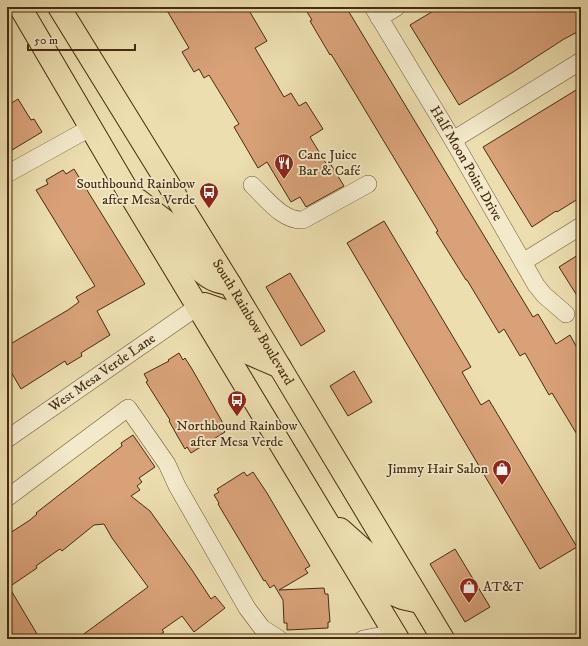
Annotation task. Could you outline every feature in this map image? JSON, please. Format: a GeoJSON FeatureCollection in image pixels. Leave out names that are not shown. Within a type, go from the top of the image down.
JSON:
{"type":"FeatureCollection","features":[{"type":"Feature","properties":{"kind":"main road"},"geometry":{"type":"LineString","coordinates":[[20,7],[90,128],[325,517],[395,637],[405,634],[416,639]]}},
{"type":"Feature","properties":{"kind":"main road","name":"South Rainbow Boulevard"},"geometry":{"type":"LineString","coordinates":[[59,7],[230,284],[442,639]]}},
{"type":"Feature","properties":{"kind":"main road"},"geometry":{"type":"LineString","coordinates":[[129,193],[172,226],[202,272],[208,278],[217,282],[230,284]]}},
{"type":"Feature","properties":{"kind":"main road"},"geometry":{"type":"LineString","coordinates":[[197,307],[205,304],[222,310],[229,318],[250,354],[280,367]]}},
{"type":"Feature","properties":{"kind":"main road"},"geometry":{"type":"LineString","coordinates":[[325,517],[366,552],[395,595],[420,602]]}},
{"type":"Feature","properties":{"kind":"street"},"geometry":{"type":"LineString","coordinates":[[376,12],[396,7]]}},
{"type":"Feature","properties":{"kind":"street","name":"Half Moon Point Drive"},"geometry":{"type":"LineString","coordinates":[[376,12],[453,140],[523,262],[544,295],[566,314]]}},
{"type":"Feature","properties":{"kind":"street"},"geometry":{"type":"LineString","coordinates":[[453,140],[581,61]]}},
{"type":"Feature","properties":{"kind":"street"},"geometry":{"type":"LineString","coordinates":[[7,174],[90,128]]}},
{"type":"Feature","properties":{"kind":"street"},"geometry":{"type":"LineString","coordinates":[[252,185],[284,216],[296,220],[304,220],[368,184]]}},
{"type":"Feature","properties":{"kind":"street"},"geometry":{"type":"LineString","coordinates":[[523,262],[581,226]]}},
{"type":"Feature","properties":{"kind":"street","name":"West Mesa Verde Lane"},"geometry":{"type":"LineString","coordinates":[[7,439],[197,307]]}},
{"type":"Feature","properties":{"kind":"street"},"geometry":{"type":"LineString","coordinates":[[7,498],[128,408],[167,464],[177,486],[247,608],[262,628],[279,639]]}},
{"type":"Feature","properties":{"kind":"street"},"geometry":{"type":"LineString","coordinates":[[363,639],[395,637]]}},
{"type":"Feature","properties":{"kind":"building"},"geometry":{"type":"Polygon","coordinates":[[[165,7],[247,7],[267,41],[255,48],[284,97],[291,93],[299,106],[306,102],[323,129],[310,137],[327,165],[330,163],[344,186],[306,207],[300,197],[291,202],[267,162],[258,168],[234,127],[239,124],[209,75],[204,78],[199,69],[194,72],[182,52],[189,48],[165,7]]]}},
{"type":"Feature","properties":{"kind":"building"},"geometry":{"type":"Polygon","coordinates":[[[304,7],[346,7],[533,317],[538,314],[556,344],[570,335],[581,355],[581,441],[552,393],[549,395],[525,353],[520,356],[504,329],[499,333],[436,232],[438,231],[356,95],[331,54],[330,55],[310,21],[312,20],[304,7]]]}},
{"type":"Feature","properties":{"kind":"building"},"geometry":{"type":"Polygon","coordinates":[[[440,7],[581,7],[581,30],[564,39],[459,105],[410,25],[440,7]]]}},
{"type":"Feature","properties":{"kind":"building"},"geometry":{"type":"Polygon","coordinates":[[[581,87],[581,197],[532,227],[483,147],[581,87]]]}},
{"type":"Feature","properties":{"kind":"building"},"geometry":{"type":"Polygon","coordinates":[[[18,99],[31,120],[34,119],[42,132],[7,153],[7,106],[18,99]]]}},
{"type":"Feature","properties":{"kind":"building"},"geometry":{"type":"Polygon","coordinates":[[[74,169],[145,284],[97,311],[110,335],[81,353],[82,356],[67,365],[65,361],[21,389],[7,365],[7,346],[68,310],[79,302],[76,297],[95,286],[36,190],[48,184],[46,180],[63,170],[66,174],[74,169]]]}},
{"type":"Feature","properties":{"kind":"building"},"geometry":{"type":"Polygon","coordinates":[[[384,221],[471,367],[462,372],[481,405],[489,400],[577,547],[540,569],[347,243],[384,221]]]}},
{"type":"Feature","properties":{"kind":"building"},"geometry":{"type":"Polygon","coordinates":[[[581,253],[581,302],[559,267],[581,253]]]}},
{"type":"Feature","properties":{"kind":"building"},"geometry":{"type":"Polygon","coordinates":[[[290,273],[325,331],[301,346],[266,287],[290,273]]]}},
{"type":"Feature","properties":{"kind":"building"},"geometry":{"type":"Polygon","coordinates":[[[179,353],[183,360],[185,358],[192,369],[224,425],[221,426],[225,432],[191,453],[187,447],[185,449],[169,421],[170,420],[146,382],[148,381],[144,374],[169,361],[168,360],[179,353]]]}},
{"type":"Feature","properties":{"kind":"building"},"geometry":{"type":"Polygon","coordinates":[[[354,371],[372,402],[348,416],[330,386],[354,371]]]}},
{"type":"Feature","properties":{"kind":"building"},"geometry":{"type":"Polygon","coordinates":[[[133,435],[155,467],[139,478],[142,482],[137,486],[140,490],[131,496],[150,511],[211,599],[215,596],[225,608],[194,632],[182,616],[162,630],[164,632],[154,639],[77,639],[148,587],[112,538],[104,524],[94,525],[62,551],[60,549],[54,553],[36,566],[37,568],[9,587],[40,639],[7,639],[7,535],[30,520],[37,514],[36,513],[122,446],[121,443],[133,435]]]}},
{"type":"Feature","properties":{"kind":"building"},"geometry":{"type":"Polygon","coordinates":[[[244,472],[247,476],[253,472],[310,566],[305,569],[308,573],[279,590],[324,588],[325,594],[328,594],[330,622],[328,622],[328,628],[287,630],[287,623],[284,623],[283,600],[274,585],[270,588],[265,580],[264,581],[218,504],[219,503],[214,495],[219,492],[217,489],[244,472]]]}},
{"type":"Feature","properties":{"kind":"building"},"geometry":{"type":"Polygon","coordinates":[[[455,549],[490,607],[465,622],[430,564],[455,549]]]}},
{"type":"Feature","properties":{"kind":"place","name":"Cane Juice Bar & Café"},"geometry":{"type":"Point","coordinates":[284,180]}},
{"type":"Feature","properties":{"kind":"place","name":"Southbound Rainbow after Mesa Verde"},"geometry":{"type":"Point","coordinates":[209,209]}},
{"type":"Feature","properties":{"kind":"place","name":"Northbound Rainbow after Mesa Verde"},"geometry":{"type":"Point","coordinates":[237,417]}},
{"type":"Feature","properties":{"kind":"place","name":"Jimmy Hair Salon"},"geometry":{"type":"Point","coordinates":[502,486]}},
{"type":"Feature","properties":{"kind":"place","name":"AT&T"},"geometry":{"type":"Point","coordinates":[469,604]}}]}
